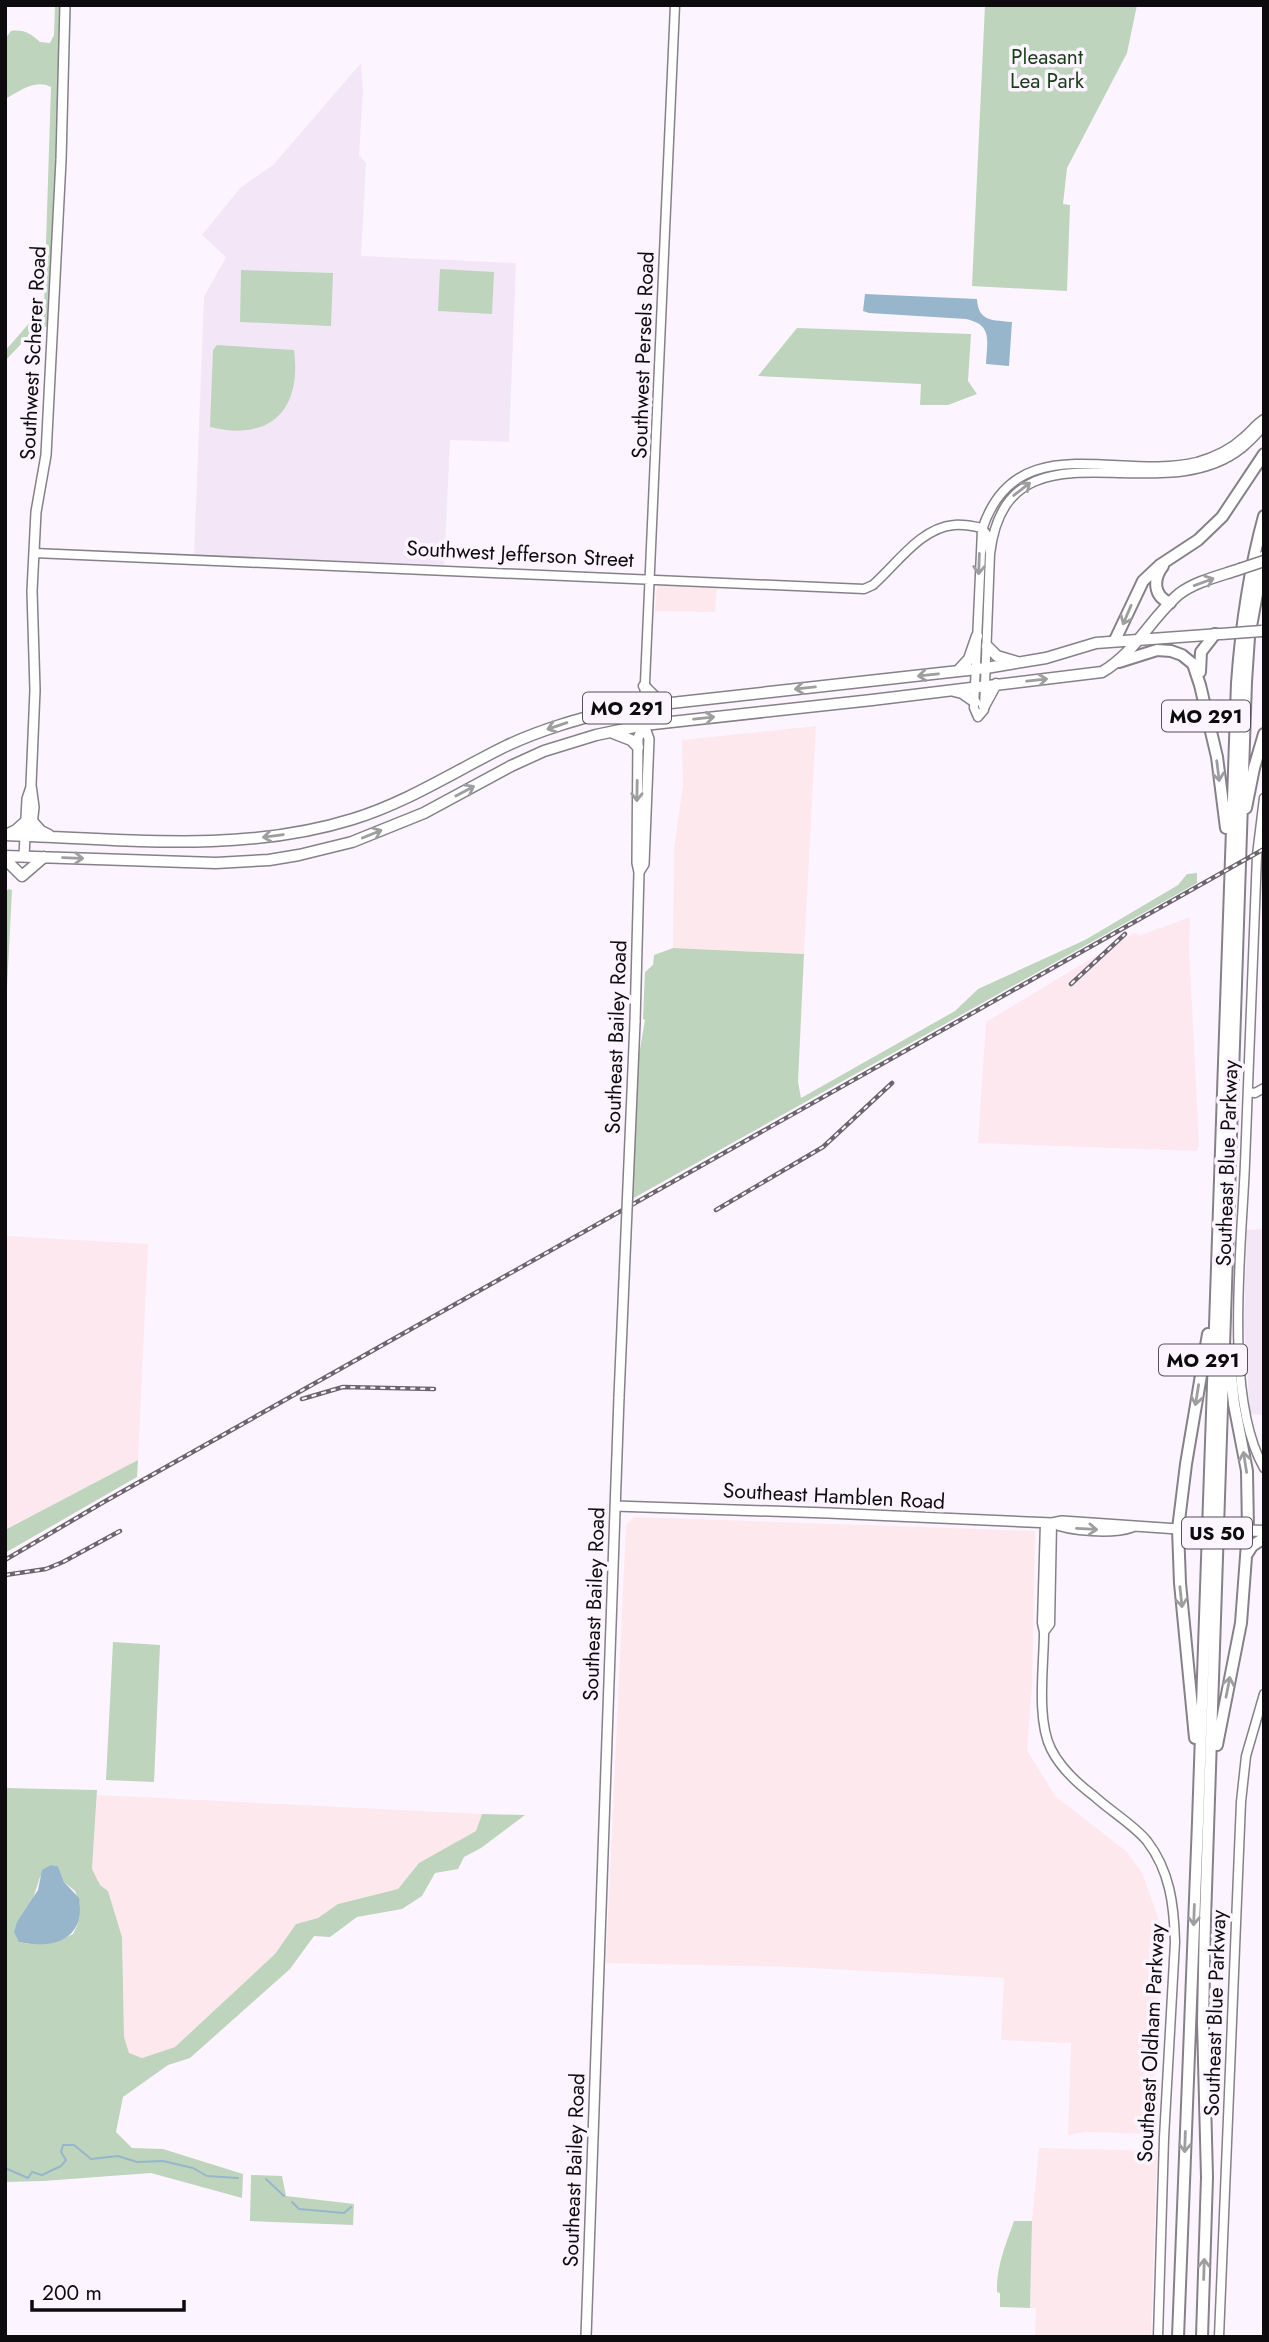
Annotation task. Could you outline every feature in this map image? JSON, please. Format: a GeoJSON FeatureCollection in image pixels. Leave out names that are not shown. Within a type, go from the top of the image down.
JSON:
{"type":"FeatureCollection","features":[{"type":"Feature","properties":{"kind":"highway"},"geometry":{"type":"LineString","coordinates":[[1115,640],[1137,590],[1152,572],[1198,540],[1222,517],[1264,454]]}},
{"type":"Feature","properties":{"kind":"highway","name":"US 50"},"geometry":{"type":"LineString","coordinates":[[1202,2337],[1207,2177],[1204,1933],[1226,1264],[1240,635],[1264,516]]}},
{"type":"Feature","properties":{"kind":"highway"},"geometry":{"type":"LineString","coordinates":[[1170,603],[1160,597],[1156,585],[1160,570],[1172,556]]}},
{"type":"Feature","properties":{"kind":"highway","name":"US 50"},"geometry":{"type":"LineString","coordinates":[[1178,2337],[1216,1256],[1234,847],[1249,637],[1264,556]]}},
{"type":"Feature","properties":{"kind":"highway","name":"MO 291"},"geometry":{"type":"LineString","coordinates":[[1200,685],[1201,652],[1218,634]]}},
{"type":"Feature","properties":{"kind":"highway","name":"MO 291"},"geometry":{"type":"LineString","coordinates":[[1119,662],[1144,653],[1171,651],[1189,659],[1196,669],[1217,757],[1234,847]]}},
{"type":"Feature","properties":{"kind":"highway","name":"MO 291"},"geometry":{"type":"LineString","coordinates":[[1234,847],[1264,734]]}},
{"type":"Feature","properties":{"kind":"highway","name":"MO 291"},"geometry":{"type":"LineString","coordinates":[[1178,1529],[1208,1329],[1212,1260],[1216,1256]]}},
{"type":"Feature","properties":{"kind":"highway","name":"MO 291"},"geometry":{"type":"LineString","coordinates":[[1226,1264],[1230,1269],[1228,1326],[1231,1382],[1247,1471],[1248,1530]]}},
{"type":"Feature","properties":{"kind":"highway"},"geometry":{"type":"LineString","coordinates":[[1178,1529],[1180,1583],[1195,1733],[1194,1812],[1198,1822]]}},
{"type":"Feature","properties":{"kind":"highway"},"geometry":{"type":"LineString","coordinates":[[1209,1802],[1218,1734],[1241,1623],[1248,1530]]}},
{"type":"Feature","properties":{"kind":"highway"},"geometry":{"type":"LineString","coordinates":[[1246,1556],[1252,1546],[1264,1538]]}},
{"type":"Feature","properties":{"kind":"main road","name":"Southwest Scherer Road"},"geometry":{"type":"LineString","coordinates":[[24,856],[29,822],[27,799],[31,785],[36,724],[31,613],[36,512],[46,455],[61,160],[65,5]]}},
{"type":"Feature","properties":{"kind":"main road"},"geometry":{"type":"LineString","coordinates":[[1119,662],[1170,603],[1194,585],[1264,561]]}},
{"type":"Feature","properties":{"kind":"main road","name":"MO 291"},"geometry":{"type":"LineString","coordinates":[[5,835],[223,841],[288,833],[340,822],[400,802],[506,747],[553,727],[603,713],[644,705],[1025,663],[1083,646],[1115,640],[1263,631]]}},
{"type":"Feature","properties":{"kind":"main road"},"geometry":{"type":"LineString","coordinates":[[958,671],[969,659],[977,636]]}},
{"type":"Feature","properties":{"kind":"main road"},"geometry":{"type":"LineString","coordinates":[[986,646],[997,656],[1025,663]]}},
{"type":"Feature","properties":{"kind":"main road","name":"MO 291"},"geometry":{"type":"LineString","coordinates":[[5,857],[225,863],[269,860],[322,851],[424,813],[544,751],[609,732],[644,725],[1102,672],[1119,662]]}},
{"type":"Feature","properties":{"kind":"main road"},"geometry":{"type":"LineString","coordinates":[[950,690],[962,693],[979,704],[985,685]]}},
{"type":"Feature","properties":{"kind":"main road"},"geometry":{"type":"LineString","coordinates":[[644,686],[656,698],[667,703]]}},
{"type":"Feature","properties":{"kind":"main road","name":"Southeast Bailey Road"},"geometry":{"type":"LineString","coordinates":[[639,872],[644,864],[649,738],[644,725],[644,705]]}},
{"type":"Feature","properties":{"kind":"main road","name":"Southeast Bailey Road"},"geometry":{"type":"LineString","coordinates":[[586,2337],[635,1022],[639,872],[638,738],[644,725]]}},
{"type":"Feature","properties":{"kind":"main road"},"geometry":{"type":"LineString","coordinates":[[609,732],[624,736],[638,747]]}},
{"type":"Feature","properties":{"kind":"main road"},"geometry":{"type":"LineString","coordinates":[[5,835],[29,822],[52,837]]}},
{"type":"Feature","properties":{"kind":"main road"},"geometry":{"type":"LineString","coordinates":[[5,857],[22,876],[44,857]]}},
{"type":"Feature","properties":{"kind":"main road","name":"Southeast Hamblen Road"},"geometry":{"type":"LineString","coordinates":[[615,1506],[1048,1523],[1062,1521],[1178,1529]]}},
{"type":"Feature","properties":{"kind":"main road"},"geometry":{"type":"LineString","coordinates":[[1178,1529],[1264,1531]]}},
{"type":"Feature","properties":{"kind":"street","name":"Southwest Persels Road"},"geometry":{"type":"LineString","coordinates":[[644,705],[675,5]]}},
{"type":"Feature","properties":{"kind":"street"},"geometry":{"type":"LineString","coordinates":[[981,669],[986,646],[992,536],[997,519],[1020,489],[1037,479],[1072,473],[1152,475],[1195,466],[1233,447],[1264,419]]}},
{"type":"Feature","properties":{"kind":"street"},"geometry":{"type":"LineString","coordinates":[[979,704],[985,685],[977,636],[982,528],[995,500],[1011,482],[1057,464],[1207,467],[1236,452],[1264,425]]}},
{"type":"Feature","properties":{"kind":"street"},"geometry":{"type":"LineString","coordinates":[[992,536],[989,525],[995,500]]}},
{"type":"Feature","properties":{"kind":"street","name":"Southwest Jefferson Street"},"geometry":{"type":"LineString","coordinates":[[34,553],[864,589],[873,585],[920,540],[937,529],[954,525],[982,528]]}},
{"type":"Feature","properties":{"kind":"street"},"geometry":{"type":"LineString","coordinates":[[982,528],[987,535],[990,554]]}},
{"type":"Feature","properties":{"kind":"street","name":"Southeast Blue Parkway"},"geometry":{"type":"LineString","coordinates":[[1264,798],[1257,855],[1239,1312],[1239,1350],[1249,1433],[1264,1468]]}},
{"type":"Feature","properties":{"kind":"street"},"geometry":{"type":"LineString","coordinates":[[1248,1092],[1255,1093],[1264,1087]]}},
{"type":"Feature","properties":{"kind":"street","name":"Southeast Oldham Parkway"},"geometry":{"type":"LineString","coordinates":[[1048,1523],[1050,1623],[1044,1632],[1043,1717],[1051,1748],[1070,1774],[1088,1792],[1146,1840],[1168,1877],[1175,1911],[1163,2146],[1158,2337]]}},
{"type":"Feature","properties":{"kind":"street","name":"Southeast Blue Parkway"},"geometry":{"type":"LineString","coordinates":[[1219,2337],[1241,1802],[1248,1746],[1264,1693]]}},
{"type":"Feature","properties":{"kind":"shaded area"},"geometry":{"type":"Polygon","coordinates":[[[361,63],[363,91],[359,155],[366,163],[361,256],[516,263],[509,442],[450,440],[444,570],[194,556],[204,297],[226,257],[202,235],[241,187],[273,165],[361,63]]]}},
{"type":"Feature","properties":{"kind":"shaded area"},"geometry":{"type":"Polygon","coordinates":[[[657,586],[717,586],[715,612],[655,611],[657,586]]]}},
{"type":"Feature","properties":{"kind":"shaded area"},"geometry":{"type":"Polygon","coordinates":[[[816,726],[804,954],[673,948],[674,849],[683,785],[682,740],[816,726]]]}},
{"type":"Feature","properties":{"kind":"shaded area"},"geometry":{"type":"Polygon","coordinates":[[[1190,917],[1189,948],[1199,1143],[1197,1151],[978,1143],[986,1022],[1134,933],[1141,935],[1190,917]]]}},
{"type":"Feature","properties":{"kind":"shaded area"},"geometry":{"type":"Polygon","coordinates":[[[1264,1229],[1264,1415],[1250,1414],[1244,1326],[1247,1230],[1264,1229]]]}},
{"type":"Feature","properties":{"kind":"shaded area"},"geometry":{"type":"Polygon","coordinates":[[[7,1236],[148,1244],[138,1460],[5,1530],[7,1236]]]}},
{"type":"Feature","properties":{"kind":"shaded area"},"geometry":{"type":"Polygon","coordinates":[[[634,1517],[1035,1531],[1032,1686],[1027,1750],[1055,1796],[1126,1851],[1142,1872],[1161,1926],[1152,2134],[1085,2132],[1068,2135],[1071,2043],[1001,2040],[1004,1978],[792,1967],[606,1963],[626,1525],[634,1517]]]}},
{"type":"Feature","properties":{"kind":"shaded area"},"geometry":{"type":"Polygon","coordinates":[[[97,1795],[482,1814],[476,1831],[419,1863],[398,1889],[338,1904],[318,1918],[296,1924],[275,1954],[175,2047],[142,2058],[129,2053],[124,2037],[122,1937],[108,1891],[100,1885],[92,1869],[97,1795]]]}},
{"type":"Feature","properties":{"kind":"shaded area"},"geometry":{"type":"Polygon","coordinates":[[[1039,2148],[1157,2151],[1151,2337],[1035,2337],[1036,2308],[1030,2308],[1032,2221],[1039,2148]]]}},
{"type":"Feature","properties":{"kind":"green space"},"geometry":{"type":"Polygon","coordinates":[[[55,5],[63,5],[49,327],[38,326],[5,361],[5,351],[44,306],[51,87],[33,85],[5,99],[5,39],[11,31],[24,31],[40,42],[50,43],[54,35],[55,5]]]}},
{"type":"Feature","properties":{"kind":"green space","name":"Pleasant Lea Park"},"geometry":{"type":"Polygon","coordinates":[[[985,5],[1137,5],[1127,53],[1067,168],[1063,204],[1070,205],[1067,291],[972,286],[985,5]]]}},
{"type":"Feature","properties":{"kind":"green space"},"geometry":{"type":"Polygon","coordinates":[[[440,269],[494,272],[492,314],[438,311],[440,269]]]}},
{"type":"Feature","properties":{"kind":"green space"},"geometry":{"type":"Polygon","coordinates":[[[241,270],[333,273],[331,326],[240,322],[241,270]]]}},
{"type":"Feature","properties":{"kind":"green space"},"geometry":{"type":"Polygon","coordinates":[[[797,328],[971,334],[968,381],[977,394],[948,405],[920,405],[921,384],[758,376],[797,328]]]}},
{"type":"Feature","properties":{"kind":"green space"},"geometry":{"type":"Polygon","coordinates":[[[217,345],[294,350],[293,389],[287,405],[278,417],[250,430],[210,427],[213,350],[217,345]]]}},
{"type":"Feature","properties":{"kind":"green space"},"geometry":{"type":"Polygon","coordinates":[[[1197,873],[1197,883],[632,1199],[639,1055],[645,1020],[645,972],[653,965],[654,955],[673,948],[804,954],[798,1082],[801,1098],[955,1011],[978,989],[1085,940],[1178,885],[1187,874],[1197,873]]]}},
{"type":"Feature","properties":{"kind":"green space"},"geometry":{"type":"Polygon","coordinates":[[[8,889],[12,890],[5,1027],[5,894],[8,889]]]}},
{"type":"Feature","properties":{"kind":"green space"},"geometry":{"type":"Polygon","coordinates":[[[138,1460],[137,1477],[5,1553],[5,1530],[138,1460]]]}},
{"type":"Feature","properties":{"kind":"green space"},"geometry":{"type":"Polygon","coordinates":[[[113,1642],[160,1645],[154,1782],[106,1780],[113,1642]]]}},
{"type":"Feature","properties":{"kind":"green space"},"geometry":{"type":"Polygon","coordinates":[[[5,1788],[97,1790],[92,1869],[100,1885],[108,1891],[122,1937],[124,2037],[129,2053],[142,2058],[175,2047],[275,1954],[296,1924],[318,1918],[338,1904],[398,1889],[419,1863],[476,1831],[482,1814],[525,1815],[481,1848],[464,1857],[458,1869],[435,1873],[422,1896],[402,1909],[357,1917],[330,1937],[314,1936],[290,1969],[190,2058],[168,2065],[123,2097],[116,2132],[132,2148],[163,2149],[243,2174],[242,2198],[151,2173],[5,2182],[5,1788]],[[51,1865],[40,1877],[19,1942],[47,1943],[73,1934],[80,1904],[75,1891],[64,1882],[58,1866],[51,1865]]]}},
{"type":"Feature","properties":{"kind":"green space"},"geometry":{"type":"Polygon","coordinates":[[[251,2175],[282,2176],[286,2196],[354,2204],[353,2225],[250,2221],[251,2175]]]}},
{"type":"Feature","properties":{"kind":"green space"},"geometry":{"type":"Polygon","coordinates":[[[1014,2221],[1032,2221],[1030,2308],[1000,2307],[1000,2293],[997,2292],[1000,2265],[1014,2221]]]}},
{"type":"Feature","properties":{"kind":"water"},"geometry":{"type":"Polygon","coordinates":[[[865,294],[977,299],[980,312],[984,316],[1012,322],[1009,366],[986,364],[987,335],[981,325],[975,322],[966,319],[869,313],[863,311],[865,294]]]}},
{"type":"Feature","properties":{"kind":"water"},"geometry":{"type":"Polygon","coordinates":[[[51,1865],[58,1866],[64,1882],[79,1898],[78,1923],[65,1938],[55,1942],[19,1942],[14,1932],[17,1922],[38,1890],[42,1870],[51,1865]]]}},
{"type":"Feature","properties":{"kind":"waterway"},"geometry":{"type":"LineString","coordinates":[[5,2168],[28,2178],[32,2172],[42,2175],[61,2166],[66,2160],[61,2152],[63,2145],[74,2145],[91,2159],[118,2156],[137,2162],[163,2161],[193,2168],[207,2176],[238,2178]]}},
{"type":"Feature","properties":{"kind":"waterway"},"geometry":{"type":"LineString","coordinates":[[266,2179],[284,2196]]}},
{"type":"Feature","properties":{"kind":"waterway"},"geometry":{"type":"LineString","coordinates":[[292,2202],[299,2209],[344,2213],[351,2207]]}},
{"type":"Feature","properties":{"kind":"railway"},"geometry":{"type":"LineString","coordinates":[[5,1560],[1264,849]]}},
{"type":"Feature","properties":{"kind":"railway"},"geometry":{"type":"LineString","coordinates":[[1071,984],[1125,934]]}},
{"type":"Feature","properties":{"kind":"railway"},"geometry":{"type":"LineString","coordinates":[[716,1210],[823,1147],[892,1083]]}},
{"type":"Feature","properties":{"kind":"railway"},"geometry":{"type":"LineString","coordinates":[[302,1399],[343,1387],[434,1389]]}},
{"type":"Feature","properties":{"kind":"railway"},"geometry":{"type":"LineString","coordinates":[[5,1575],[46,1569],[120,1531]]}}]}
